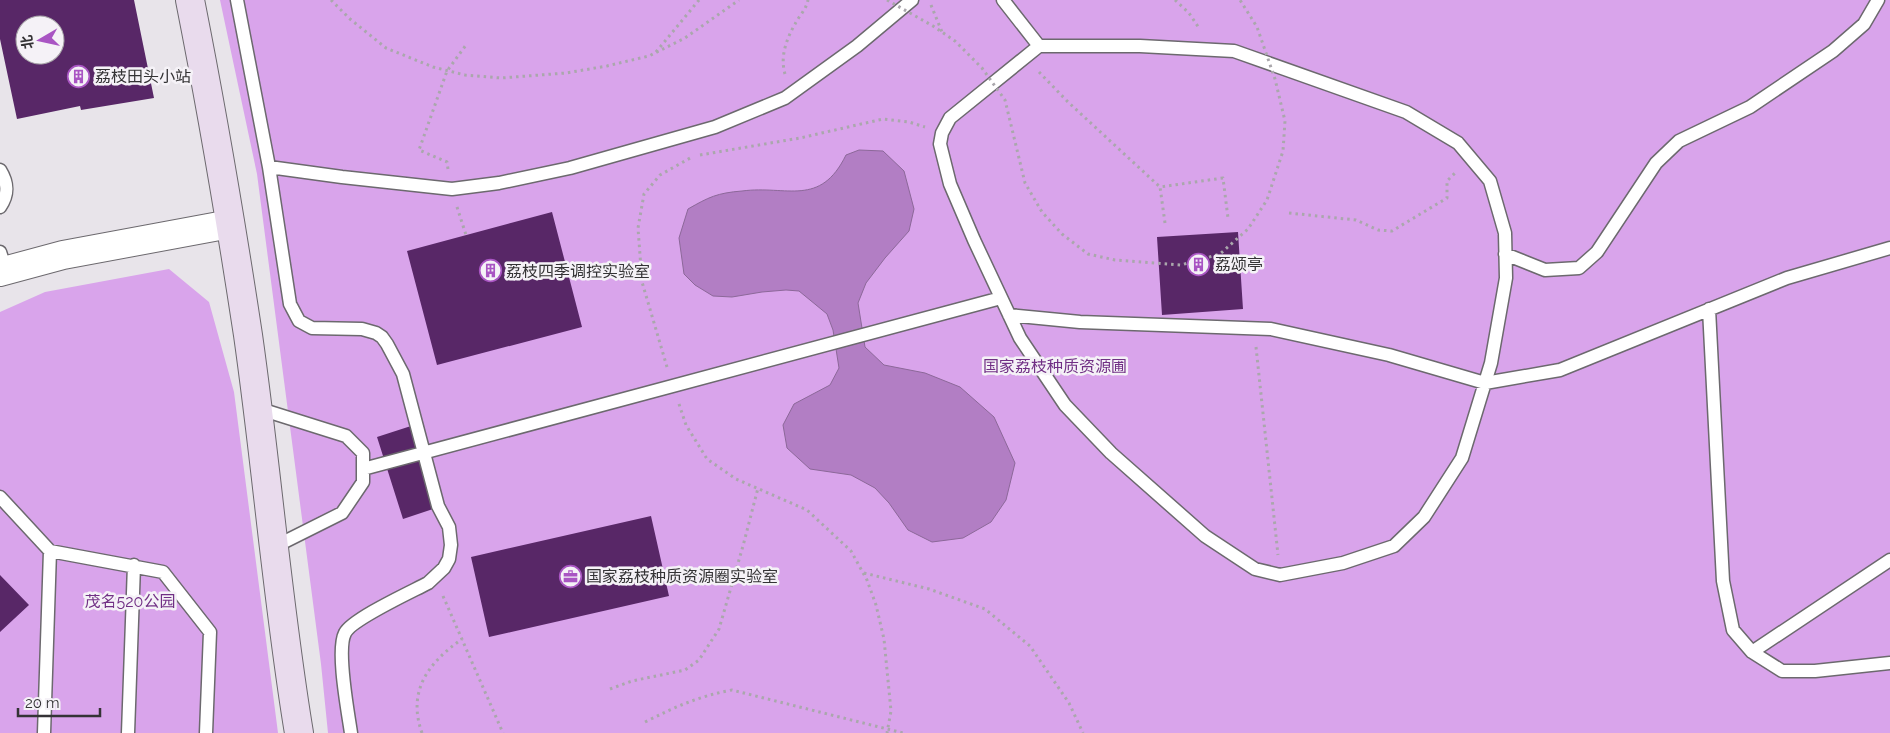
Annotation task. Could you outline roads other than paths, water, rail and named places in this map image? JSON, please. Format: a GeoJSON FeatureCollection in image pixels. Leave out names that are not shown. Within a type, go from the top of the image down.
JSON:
{"type":"FeatureCollection","features":[{"type":"Feature","properties":{"kind":"main road"},"geometry":{"type":"LineString","coordinates":[[190,0],[212,110],[248,336],[287,662],[299,733]]}},
{"type":"Feature","properties":{"kind":"street"},"geometry":{"type":"LineString","coordinates":[[2,265],[230,224]]}},
{"type":"Feature","properties":{"kind":"lane"},"geometry":{"type":"LineString","coordinates":[[237,0],[268,167],[290,304],[300,321],[312,328],[362,329],[382,337],[398,363],[407,385],[438,506],[448,527],[451,545],[449,559],[435,578],[356,622],[344,634],[342,651],[351,733]]}},
{"type":"Feature","properties":{"kind":"lane"},"geometry":{"type":"LineString","coordinates":[[268,167],[452,189],[499,183],[570,168],[715,127],[785,98],[857,46],[912,0]]}},
{"type":"Feature","properties":{"kind":"lane"},"geometry":{"type":"LineString","coordinates":[[1003,0],[1039,46]]}},
{"type":"Feature","properties":{"kind":"lane"},"geometry":{"type":"LineString","coordinates":[[1505,254],[1545,270],[1579,268],[1597,252],[1656,163],[1679,141],[1750,107],[1833,51],[1864,24],[1878,0]]}},
{"type":"Feature","properties":{"kind":"lane"},"geometry":{"type":"LineString","coordinates":[[1039,46],[1140,46],[1234,51],[1406,112],[1458,143],[1490,181],[1505,233],[1506,278],[1491,363],[1462,458],[1424,517],[1394,546],[1343,563],[1280,575],[1255,568],[1204,536],[1111,453],[1066,405],[1020,338],[950,184],[940,144],[942,133],[950,118],[1039,46]]}},
{"type":"Feature","properties":{"kind":"lane"},"geometry":{"type":"LineString","coordinates":[[0,170],[6,179],[7,189],[6,199],[0,207]]}},
{"type":"Feature","properties":{"kind":"lane"},"geometry":{"type":"LineString","coordinates":[[1009,315],[1080,322],[1271,328],[1389,355],[1485,384],[1560,370],[1788,278],[1890,248]]}},
{"type":"Feature","properties":{"kind":"lane"},"geometry":{"type":"LineString","coordinates":[[363,469],[1001,298]]}},
{"type":"Feature","properties":{"kind":"lane"},"geometry":{"type":"LineString","coordinates":[[1709,309],[1723,582],[1733,630],[1752,652],[1782,671],[1814,671],[1890,663]]}},
{"type":"Feature","properties":{"kind":"lane"},"geometry":{"type":"LineString","coordinates":[[257,408],[346,436],[363,453],[363,482],[342,514],[274,547]]}},
{"type":"Feature","properties":{"kind":"lane"},"geometry":{"type":"LineString","coordinates":[[0,497],[50,551],[164,572],[210,632],[206,733]]}},
{"type":"Feature","properties":{"kind":"lane"},"geometry":{"type":"LineString","coordinates":[[44,733],[50,551]]}},
{"type":"Feature","properties":{"kind":"lane"},"geometry":{"type":"LineString","coordinates":[[1752,652],[1890,560]]}},
{"type":"Feature","properties":{"kind":"lane"},"geometry":{"type":"LineString","coordinates":[[128,733],[134,566]]}},
{"type":"Feature","properties":{"kind":"place","name":"荔枝田头小站"},"geometry":{"type":"Point","coordinates":[79,76]}},
{"type":"Feature","properties":{"kind":"place","name":"荔颂亭"},"geometry":{"type":"Point","coordinates":[1199,264]}},
{"type":"Feature","properties":{"kind":"place","name":"荔枝四季调控实验室"},"geometry":{"type":"Point","coordinates":[490,271]}},
{"type":"Feature","properties":{"kind":"place","name":"国家荔枝种质资源圈实验室"},"geometry":{"type":"Point","coordinates":[570,576]}},
{"type":"Feature","properties":{"kind":"park label","name":"国家荔枝种质资源圃"},"geometry":{"type":"Point","coordinates":[1055,366]}},
{"type":"Feature","properties":{"kind":"park label","name":"茂名520公园"},"geometry":{"type":"Point","coordinates":[130,601]}}]}
